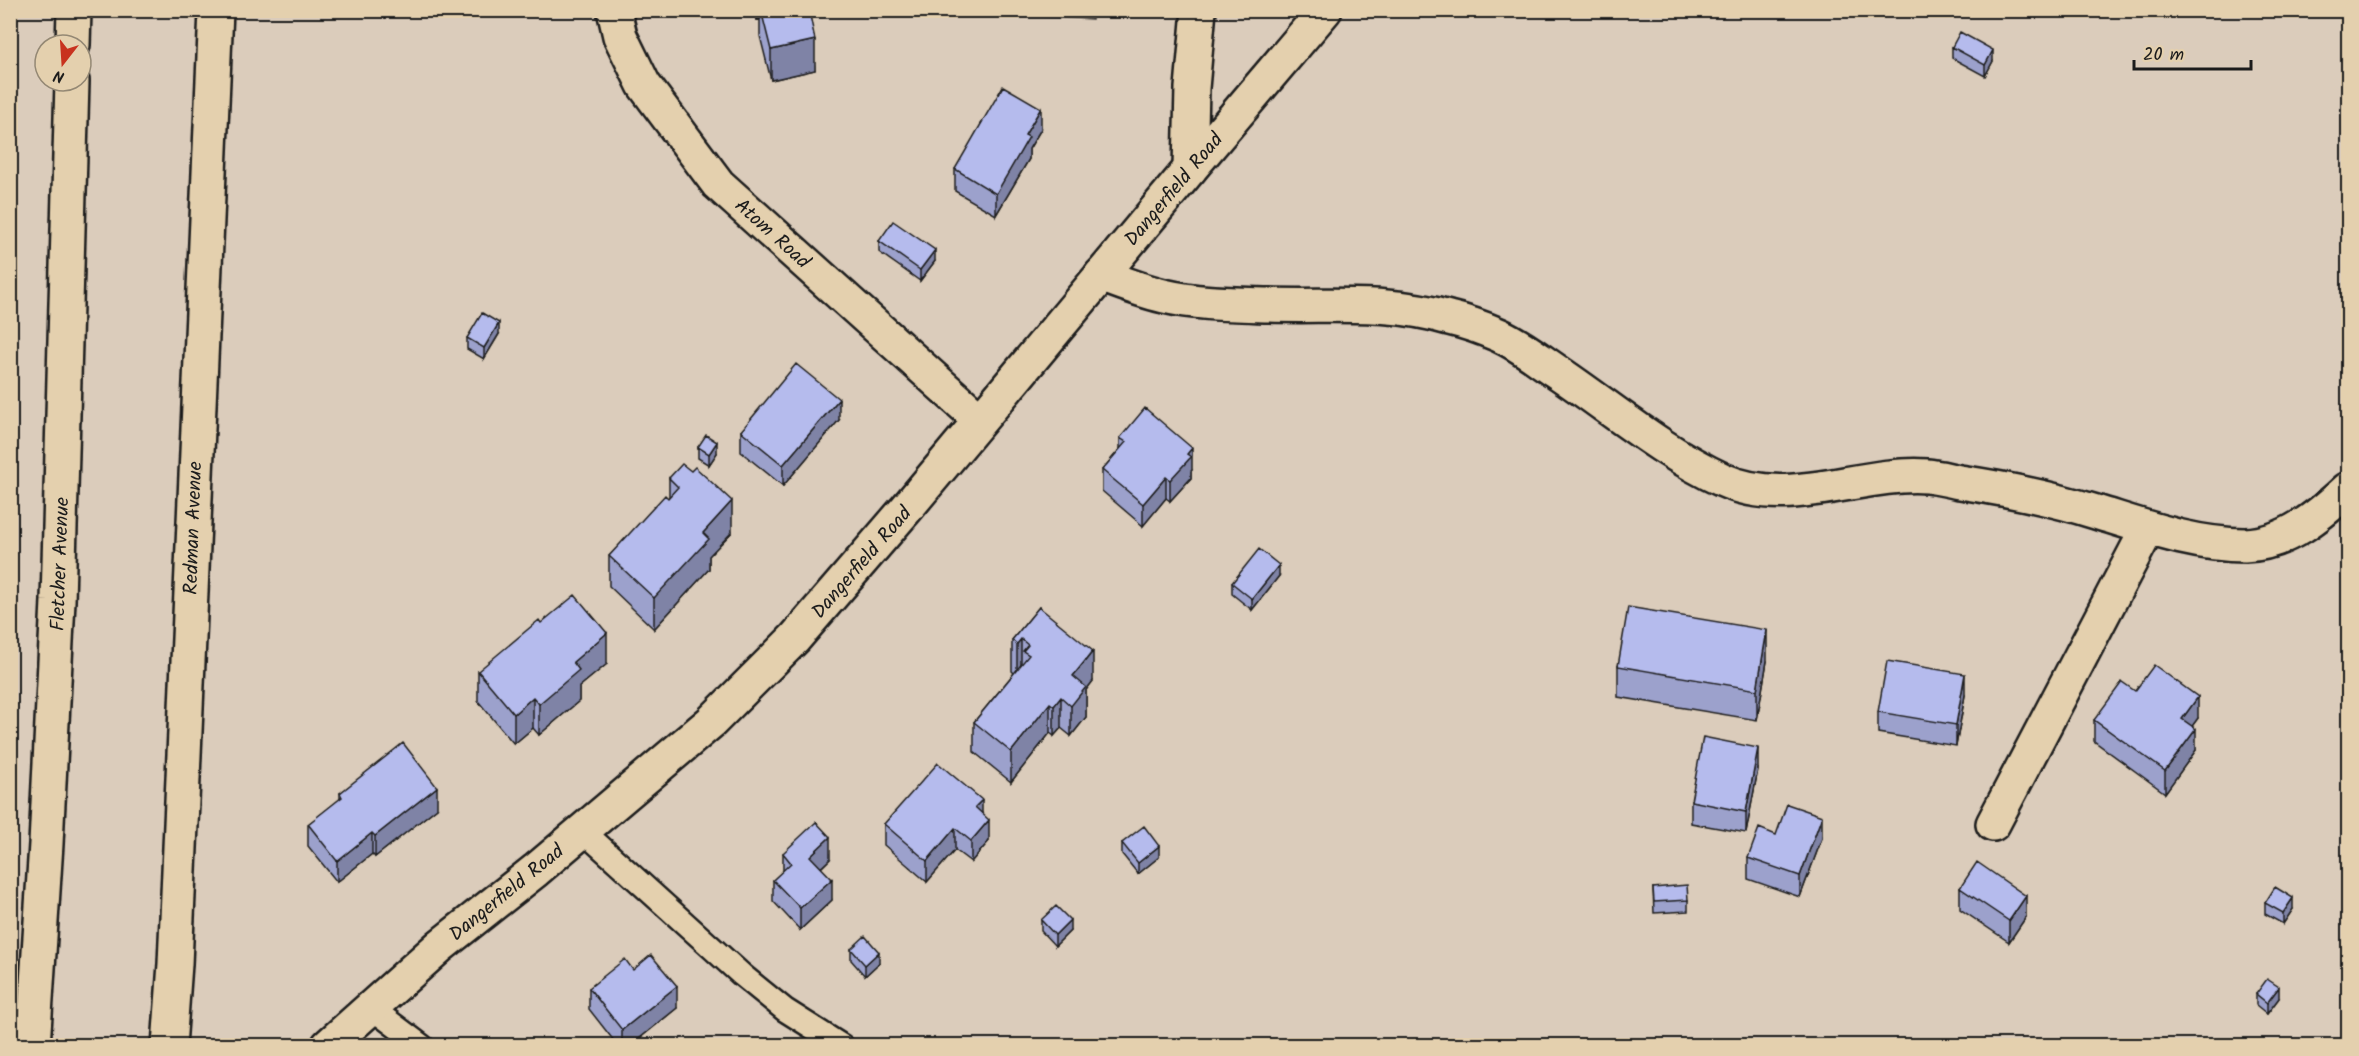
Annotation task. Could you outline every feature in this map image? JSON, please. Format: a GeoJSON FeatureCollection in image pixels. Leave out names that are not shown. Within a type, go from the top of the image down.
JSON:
{"type":"FeatureCollection","features":[{"type":"Feature","properties":{"kind":"street"},"geometry":{"type":"LineString","coordinates":[[73,33],[74,10]]}},
{"type":"Feature","properties":{"kind":"street","name":"Redman Avenue"},"geometry":{"type":"LineString","coordinates":[[169,1046],[175,964],[192,525],[216,10]]}},
{"type":"Feature","properties":{"kind":"street","name":"Atom Road"},"geometry":{"type":"LineString","coordinates":[[614,10],[621,36],[644,86],[718,184],[979,419]]}},
{"type":"Feature","properties":{"kind":"street"},"geometry":{"type":"LineString","coordinates":[[1190,169],[1192,88],[1199,10]]}},
{"type":"Feature","properties":{"kind":"street","name":"Dangerfield Road"},"geometry":{"type":"LineString","coordinates":[[328,1046],[440,945],[583,831],[711,723],[772,661],[907,508],[979,419],[1325,10]]}},
{"type":"Feature","properties":{"kind":"street","name":"Fletcher Avenue"},"geometry":{"type":"LineString","coordinates":[[33,1046],[58,601],[72,93]]}},
{"type":"Feature","properties":{"kind":"street"},"geometry":{"type":"LineString","coordinates":[[1101,275],[1134,288],[1167,297],[1271,305],[1395,306],[1448,317],[1501,336],[1575,384],[1638,430],[1691,463],[1725,480],[1752,489],[1783,492],[1893,477],[1927,476],[2054,499],[2184,538],[2249,545],[2267,542],[2296,530],[2325,511],[2349,489]]}},
{"type":"Feature","properties":{"kind":"street"},"geometry":{"type":"LineString","coordinates":[[1993,824],[2148,528]]}},
{"type":"Feature","properties":{"kind":"lane"},"geometry":{"type":"LineString","coordinates":[[583,831],[742,975],[785,1010],[842,1046]]}},
{"type":"Feature","properties":{"kind":"lane"},"geometry":{"type":"LineString","coordinates":[[370,1007],[422,1046]]}},
{"type":"Feature","properties":{"kind":"building"},"geometry":{"type":"Polygon","coordinates":[[[761,10],[809,10],[815,40],[771,50],[761,10]]]}},
{"type":"Feature","properties":{"kind":"building"},"geometry":{"type":"Polygon","coordinates":[[[1960,32],[1993,50],[1985,65],[1952,47],[1960,32]]]}},
{"type":"Feature","properties":{"kind":"building"},"geometry":{"type":"Polygon","coordinates":[[[1003,86],[1041,108],[1025,135],[1029,137],[996,194],[955,169],[1003,86]]]}},
{"type":"Feature","properties":{"kind":"building"},"geometry":{"type":"Polygon","coordinates":[[[893,221],[935,250],[920,270],[879,241],[893,221]]]}},
{"type":"Feature","properties":{"kind":"building"},"geometry":{"type":"Polygon","coordinates":[[[482,313],[499,323],[484,348],[467,338],[482,313]]]}},
{"type":"Feature","properties":{"kind":"building"},"geometry":{"type":"Polygon","coordinates":[[[796,364],[839,399],[783,465],[741,431],[796,364]]]}},
{"type":"Feature","properties":{"kind":"building"},"geometry":{"type":"Polygon","coordinates":[[[1145,408],[1192,448],[1187,454],[1191,457],[1170,480],[1166,477],[1143,504],[1102,470],[1126,442],[1120,438],[1145,408]]]}},
{"type":"Feature","properties":{"kind":"building"},"geometry":{"type":"Polygon","coordinates":[[[706,435],[717,442],[709,454],[698,447],[706,435]]]}},
{"type":"Feature","properties":{"kind":"building"},"geometry":{"type":"Polygon","coordinates":[[[682,464],[691,471],[695,467],[732,501],[703,533],[709,539],[654,598],[609,556],[665,495],[668,498],[678,487],[669,478],[682,464]]]}},
{"type":"Feature","properties":{"kind":"building"},"geometry":{"type":"Polygon","coordinates":[[[1259,549],[1279,565],[1252,599],[1232,583],[1259,549]]]}},
{"type":"Feature","properties":{"kind":"building"},"geometry":{"type":"Polygon","coordinates":[[[575,595],[607,633],[573,662],[579,670],[539,704],[533,697],[514,714],[478,671],[539,620],[541,623],[575,595]]]}},
{"type":"Feature","properties":{"kind":"building"},"geometry":{"type":"Polygon","coordinates":[[[1039,607],[1093,651],[1073,676],[1086,687],[1071,706],[1061,697],[1054,706],[1050,703],[1011,752],[974,722],[1029,655],[1023,651],[1028,645],[1021,639],[1017,644],[1012,640],[1039,607]]]}},
{"type":"Feature","properties":{"kind":"building"},"geometry":{"type":"Polygon","coordinates":[[[1628,607],[1767,630],[1757,690],[1618,666],[1628,607]]]}},
{"type":"Feature","properties":{"kind":"building"},"geometry":{"type":"Polygon","coordinates":[[[1887,661],[1965,674],[1956,725],[1878,712],[1887,661]]]}},
{"type":"Feature","properties":{"kind":"building"},"geometry":{"type":"Polygon","coordinates":[[[2154,665],[2198,697],[2182,719],[2196,729],[2165,771],[2094,720],[2122,682],[2135,691],[2154,665]]]}},
{"type":"Feature","properties":{"kind":"building"},"geometry":{"type":"Polygon","coordinates":[[[1703,737],[1758,748],[1746,812],[1691,801],[1703,737]]]}},
{"type":"Feature","properties":{"kind":"building"},"geometry":{"type":"Polygon","coordinates":[[[403,743],[437,787],[375,836],[372,833],[337,861],[308,824],[342,797],[340,793],[403,743]]]}},
{"type":"Feature","properties":{"kind":"building"},"geometry":{"type":"Polygon","coordinates":[[[938,763],[982,800],[975,807],[989,820],[971,841],[955,828],[927,861],[884,824],[938,763]]]}},
{"type":"Feature","properties":{"kind":"building"},"geometry":{"type":"Polygon","coordinates":[[[1787,804],[1822,816],[1800,876],[1748,858],[1759,828],[1776,835],[1787,804]]]}},
{"type":"Feature","properties":{"kind":"building"},"geometry":{"type":"Polygon","coordinates":[[[816,822],[830,837],[810,856],[832,879],[800,908],[773,880],[791,863],[783,853],[816,822]]]}},
{"type":"Feature","properties":{"kind":"building"},"geometry":{"type":"Polygon","coordinates":[[[1144,826],[1159,846],[1138,863],[1122,843],[1144,826]]]}},
{"type":"Feature","properties":{"kind":"building"},"geometry":{"type":"Polygon","coordinates":[[[1977,862],[2026,896],[2009,921],[1960,888],[1977,862]]]}},
{"type":"Feature","properties":{"kind":"building"},"geometry":{"type":"Polygon","coordinates":[[[1687,885],[1688,900],[1654,902],[1653,888],[1687,885]]]}},
{"type":"Feature","properties":{"kind":"building"},"geometry":{"type":"Polygon","coordinates":[[[2275,887],[2293,898],[2283,913],[2265,903],[2275,887]]]}},
{"type":"Feature","properties":{"kind":"building"},"geometry":{"type":"Polygon","coordinates":[[[1056,906],[1070,920],[1055,935],[1041,920],[1056,906]]]}},
{"type":"Feature","properties":{"kind":"building"},"geometry":{"type":"Polygon","coordinates":[[[865,936],[879,952],[865,965],[851,949],[865,936]]]}},
{"type":"Feature","properties":{"kind":"building"},"geometry":{"type":"Polygon","coordinates":[[[651,955],[677,986],[622,1030],[589,988],[625,959],[633,970],[651,955]]]}},
{"type":"Feature","properties":{"kind":"building"},"geometry":{"type":"Polygon","coordinates":[[[2267,979],[2279,987],[2267,1003],[2256,994],[2267,979]]]}}]}
